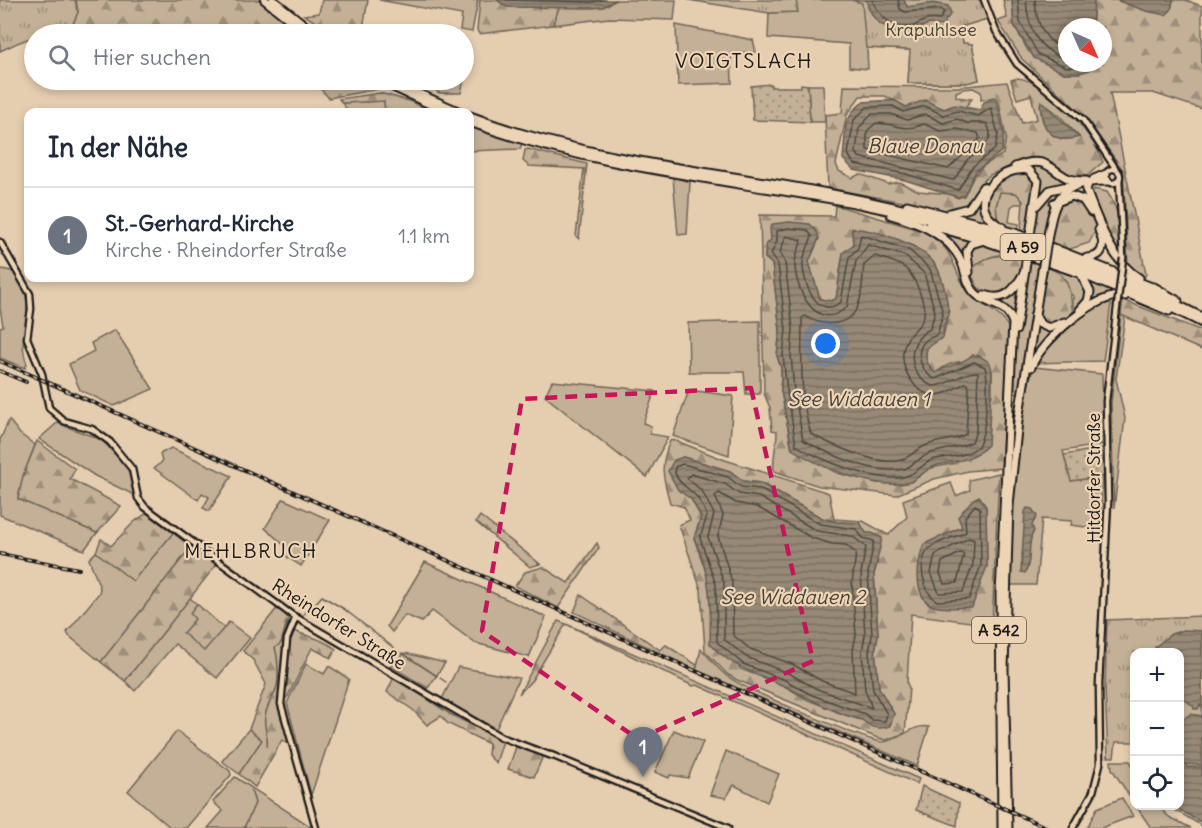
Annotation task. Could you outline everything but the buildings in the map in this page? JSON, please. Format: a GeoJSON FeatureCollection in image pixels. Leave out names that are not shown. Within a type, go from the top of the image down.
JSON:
{"type":"FeatureCollection","features":[{"type":"Feature","properties":{"kind":"highway"},"geometry":{"type":"LineString","coordinates":[[265,0],[295,24]]}},
{"type":"Feature","properties":{"kind":"highway"},"geometry":{"type":"LineString","coordinates":[[273,0],[303,24]]}},
{"type":"Feature","properties":{"kind":"highway"},"geometry":{"type":"LineString","coordinates":[[400,90],[438,108]]}},
{"type":"Feature","properties":{"kind":"highway"},"geometry":{"type":"LineString","coordinates":[[410,90],[451,108]]}},
{"type":"Feature","properties":{"kind":"highway","name":"A 59"},"geometry":{"type":"LineString","coordinates":[[474,117],[545,140],[603,154],[949,220],[1024,242],[1130,284],[1202,316]]}},
{"type":"Feature","properties":{"kind":"highway","name":"A 59"},"geometry":{"type":"LineString","coordinates":[[474,123],[525,140],[592,157],[834,197],[947,225],[1024,248],[1128,288],[1202,324]]}},
{"type":"Feature","properties":{"kind":"highway"},"geometry":{"type":"LineString","coordinates":[[944,214],[969,208],[991,178],[1030,161],[1044,162],[1070,181],[1087,183]]}},
{"type":"Feature","properties":{"kind":"highway"},"geometry":{"type":"LineString","coordinates":[[1034,210],[1038,181],[1029,170],[1017,170],[989,186],[983,198],[987,214],[996,224],[1157,289]]}},
{"type":"Feature","properties":{"kind":"highway"},"geometry":{"type":"LineString","coordinates":[[1034,210],[1041,197],[1050,190],[1108,177]]}},
{"type":"Feature","properties":{"kind":"highway"},"geometry":{"type":"LineString","coordinates":[[1054,203],[1063,193],[1087,183]]}},
{"type":"Feature","properties":{"kind":"highway"},"geometry":{"type":"LineString","coordinates":[[1087,183],[1088,196],[1119,259],[1133,274],[1202,316]]}},
{"type":"Feature","properties":{"kind":"highway"},"geometry":{"type":"LineString","coordinates":[[1054,203],[1072,195],[1083,200],[1090,210],[1104,246],[1098,256],[1082,258]]}},
{"type":"Feature","properties":{"kind":"highway"},"geometry":{"type":"LineString","coordinates":[[834,197],[918,207],[1015,233]]}},
{"type":"Feature","properties":{"kind":"highway"},"geometry":{"type":"LineString","coordinates":[[834,197],[912,222],[985,241],[1079,273],[1202,324]]}},
{"type":"Feature","properties":{"kind":"highway","name":"A 542"},"geometry":{"type":"LineString","coordinates":[[1008,828],[1004,669],[1007,549],[1014,448],[1054,203]]}},
{"type":"Feature","properties":{"kind":"highway","name":"A 542"},"geometry":{"type":"LineString","coordinates":[[1002,828],[999,606],[1013,350],[1034,210]]}},
{"type":"Feature","properties":{"kind":"highway"},"geometry":{"type":"LineString","coordinates":[[912,222],[942,237],[957,254],[974,292],[1008,312],[1013,323],[1013,350]]}},
{"type":"Feature","properties":{"kind":"highway"},"geometry":{"type":"LineString","coordinates":[[985,241],[971,244],[966,254],[972,282],[979,291],[990,297],[1004,296],[1013,290],[1024,273]]}},
{"type":"Feature","properties":{"kind":"highway"},"geometry":{"type":"LineString","coordinates":[[1035,315],[1044,327],[1055,327],[1082,308],[1088,302],[1090,292],[1087,282],[1079,273]]}},
{"type":"Feature","properties":{"kind":"highway"},"geometry":{"type":"LineString","coordinates":[[1027,377],[1036,354],[1047,341],[1101,298],[1116,294],[1145,301]]}},
{"type":"Feature","properties":{"kind":"main road","name":"Hitdorfer Straße"},"geometry":{"type":"LineString","coordinates":[[984,0],[999,37],[1024,71],[1083,120],[1120,174],[1123,258],[1106,401],[1108,502],[1099,684],[1100,764],[1093,792],[1073,827]]}},
{"type":"Feature","properties":{"kind":"main road","name":"Hitdorfer Straße"},"geometry":{"type":"LineString","coordinates":[[1106,155],[1108,177],[1119,194]]}},
{"type":"Feature","properties":{"kind":"main road"},"geometry":{"type":"LineString","coordinates":[[1108,177],[1116,169]]}},
{"type":"Feature","properties":{"kind":"main road"},"geometry":{"type":"LineString","coordinates":[[1108,177],[1119,179]]}},
{"type":"Feature","properties":{"kind":"main road","name":"Rheindorfer Straße"},"geometry":{"type":"LineString","coordinates":[[0,242],[30,294],[28,343],[41,370],[49,408],[64,421],[102,435],[128,463],[134,473],[138,498],[145,507],[206,554],[296,617],[497,734],[728,828]]}},
{"type":"Feature","properties":{"kind":"main road"},"geometry":{"type":"LineString","coordinates":[[296,617],[292,623],[284,656],[281,704],[316,828]]}},
{"type":"Feature","properties":{"kind":"highlighted area"},"geometry":{"type":"Polygon","coordinates":[[[751,388],[813,661],[638,739],[482,631],[522,399],[751,388]]]}},
{"type":"Feature","properties":{"kind":"green space"},"geometry":{"type":"Polygon","coordinates":[[[0,0],[75,0],[78,12],[73,24],[24,24],[24,41],[0,51],[0,0]]]}},
{"type":"Feature","properties":{"kind":"green space"},"geometry":{"type":"Polygon","coordinates":[[[76,0],[259,0],[287,24],[73,24],[78,12],[76,0]]]}},
{"type":"Feature","properties":{"kind":"green space"},"geometry":{"type":"Polygon","coordinates":[[[322,0],[368,0],[364,24],[319,24],[304,15],[319,13],[322,0]]]}},
{"type":"Feature","properties":{"kind":"green space"},"geometry":{"type":"Polygon","coordinates":[[[379,0],[478,0],[474,24],[461,24],[462,15],[379,0]]]}},
{"type":"Feature","properties":{"kind":"green space"},"geometry":{"type":"Polygon","coordinates":[[[480,0],[497,0],[507,7],[559,7],[553,25],[479,34],[477,30],[480,0]]]}},
{"type":"Feature","properties":{"kind":"green space"},"geometry":{"type":"Polygon","coordinates":[[[616,0],[676,0],[674,20],[609,18],[553,25],[559,7],[603,7],[616,0]]]}},
{"type":"Feature","properties":{"kind":"green space"},"geometry":{"type":"Polygon","coordinates":[[[688,0],[796,0],[798,12],[769,13],[688,0]]]}},
{"type":"Feature","properties":{"kind":"green space","name":"Krapuhlsee"},"geometry":{"type":"Polygon","coordinates":[[[796,0],[981,0],[987,19],[960,27],[963,43],[972,44],[979,80],[966,83],[908,83],[910,50],[867,48],[868,69],[849,67],[849,44],[768,38],[769,13],[797,12],[796,0]]]}},
{"type":"Feature","properties":{"kind":"green space","name":"Krapuhlsee"},"geometry":{"type":"Polygon","coordinates":[[[851,0],[981,0],[987,19],[960,27],[963,43],[972,44],[979,80],[966,83],[908,83],[910,50],[866,48],[862,3],[851,0]]]}},
{"type":"Feature","properties":{"kind":"green space"},"geometry":{"type":"Polygon","coordinates":[[[1003,0],[1012,0],[1014,25],[1028,51],[1058,69],[1058,72],[1112,72],[1112,18],[1093,18],[1094,0],[1116,0],[1161,14],[1171,10],[1173,0],[1185,0],[1202,6],[1202,109],[1153,93],[1110,93],[1146,274],[1144,278],[1128,265],[1123,170],[1085,117],[1022,59],[998,21],[1007,18],[1003,0]]]}},
{"type":"Feature","properties":{"kind":"green space"},"geometry":{"type":"Polygon","coordinates":[[[676,25],[753,40],[756,52],[731,53],[732,83],[678,85],[676,25]]]}},
{"type":"Feature","properties":{"kind":"green space"},"geometry":{"type":"Polygon","coordinates":[[[1018,78],[1030,82],[1056,99],[1080,124],[1103,162],[1087,176],[1079,175],[1071,179],[1042,160],[1024,160],[990,175],[982,182],[968,205],[950,211],[828,188],[825,115],[842,113],[844,86],[956,87],[1007,82],[1022,123],[1037,119],[1031,95],[1017,99],[1011,80],[1018,78]],[[973,88],[956,92],[956,97],[972,99],[965,107],[952,106],[944,109],[921,103],[906,107],[885,96],[860,96],[847,115],[836,164],[839,171],[852,178],[860,174],[888,184],[899,182],[919,191],[949,194],[958,198],[964,196],[974,176],[983,166],[1003,154],[1006,138],[999,101],[993,97],[981,100],[981,92],[973,88]],[[1041,101],[1042,118],[1049,131],[1062,138],[1079,137],[1059,115],[1041,101]]]}},
{"type":"Feature","properties":{"kind":"green space"},"geometry":{"type":"Polygon","coordinates":[[[771,84],[771,87],[808,85],[810,122],[753,120],[751,86],[771,84]]]}},
{"type":"Feature","properties":{"kind":"green space"},"geometry":{"type":"Polygon","coordinates":[[[808,85],[823,85],[825,122],[810,122],[808,85]]]}},
{"type":"Feature","properties":{"kind":"green space"},"geometry":{"type":"Polygon","coordinates":[[[321,90],[373,90],[329,98],[321,90]]]}},
{"type":"Feature","properties":{"kind":"green space"},"geometry":{"type":"Polygon","coordinates":[[[435,90],[462,90],[461,93],[439,93],[435,90]]]}},
{"type":"Feature","properties":{"kind":"green space"},"geometry":{"type":"Polygon","coordinates":[[[380,93],[425,108],[385,108],[384,101],[342,103],[339,99],[380,93]]]}},
{"type":"Feature","properties":{"kind":"green space"},"geometry":{"type":"Polygon","coordinates":[[[384,101],[385,108],[346,108],[342,103],[384,101]]]}},
{"type":"Feature","properties":{"kind":"green space"},"geometry":{"type":"Polygon","coordinates":[[[474,125],[522,143],[520,149],[474,151],[474,125]]]}},
{"type":"Feature","properties":{"kind":"green space"},"geometry":{"type":"Polygon","coordinates":[[[525,150],[587,164],[579,239],[576,236],[584,169],[529,166],[523,161],[525,150]]]}},
{"type":"Feature","properties":{"kind":"green space"},"geometry":{"type":"Polygon","coordinates":[[[1028,163],[1047,165],[1071,183],[1048,190],[1038,200],[1040,186],[1037,174],[1029,168],[1004,173],[1006,172],[1028,163]]]}},
{"type":"Feature","properties":{"kind":"green space"},"geometry":{"type":"Polygon","coordinates":[[[1025,171],[1036,179],[1028,235],[1021,230],[1023,201],[1016,193],[1000,192],[996,206],[998,222],[987,213],[986,193],[999,180],[1025,171]]]}},
{"type":"Feature","properties":{"kind":"green space"},"geometry":{"type":"Polygon","coordinates":[[[1001,175],[989,185],[982,202],[983,211],[994,225],[957,214],[964,212],[973,204],[988,183],[1001,175]]]}},
{"type":"Feature","properties":{"kind":"green space"},"geometry":{"type":"Polygon","coordinates":[[[673,177],[690,182],[687,234],[678,235],[673,177]]]}},
{"type":"Feature","properties":{"kind":"green space"},"geometry":{"type":"Polygon","coordinates":[[[1072,186],[1058,197],[1051,209],[1045,241],[1031,236],[1041,202],[1052,193],[1072,186]]]}},
{"type":"Feature","properties":{"kind":"green space"},"geometry":{"type":"Polygon","coordinates":[[[1094,189],[1107,192],[1118,216],[1119,259],[1104,228],[1092,192],[1094,189]]]}},
{"type":"Feature","properties":{"kind":"green space"},"geometry":{"type":"Polygon","coordinates":[[[1000,192],[1016,193],[1022,199],[1022,204],[1015,204],[1011,207],[1009,222],[1019,224],[1017,230],[997,223],[996,206],[1000,192]]]}},
{"type":"Feature","properties":{"kind":"green space"},"geometry":{"type":"Polygon","coordinates":[[[1075,198],[1088,209],[1097,228],[1089,243],[1067,250],[1049,243],[1058,204],[1075,198]]]}},
{"type":"Feature","properties":{"kind":"green space"},"geometry":{"type":"Polygon","coordinates":[[[835,205],[923,231],[934,238],[948,252],[961,281],[972,296],[994,311],[1009,328],[1001,468],[968,471],[934,479],[896,495],[819,486],[774,471],[777,431],[772,430],[770,408],[764,393],[760,215],[834,216],[835,205]],[[789,222],[766,245],[765,258],[772,264],[780,330],[777,356],[781,368],[781,391],[792,449],[837,473],[877,483],[911,482],[926,469],[956,463],[992,396],[992,371],[963,361],[950,364],[935,373],[929,365],[926,359],[927,348],[943,337],[949,312],[942,289],[943,283],[936,265],[912,245],[852,229],[853,245],[843,253],[836,299],[831,301],[819,299],[809,262],[819,238],[789,222]]]}},
{"type":"Feature","properties":{"kind":"green space"},"geometry":{"type":"Polygon","coordinates":[[[932,228],[976,240],[965,253],[966,265],[971,282],[983,296],[1021,281],[1015,324],[1013,319],[974,291],[963,263],[932,228]]]}},
{"type":"Feature","properties":{"kind":"green space"},"geometry":{"type":"Polygon","coordinates":[[[982,243],[1024,256],[1024,259],[1009,255],[995,256],[981,262],[970,272],[970,247],[982,243]]]}},
{"type":"Feature","properties":{"kind":"green space"},"geometry":{"type":"Polygon","coordinates":[[[1013,255],[1024,259],[1018,281],[1000,296],[979,289],[970,272],[974,267],[989,258],[1013,255]]]}},
{"type":"Feature","properties":{"kind":"green space"},"geometry":{"type":"Polygon","coordinates":[[[1028,258],[1041,262],[1022,394],[1012,393],[1015,344],[1028,258]]]}},
{"type":"Feature","properties":{"kind":"green space"},"geometry":{"type":"Polygon","coordinates":[[[1045,263],[1084,280],[1088,296],[1073,314],[1073,296],[1044,267],[1045,263]]]}},
{"type":"Feature","properties":{"kind":"green space"},"geometry":{"type":"Polygon","coordinates":[[[1044,267],[1060,274],[1068,284],[1073,314],[1059,324],[1046,326],[1038,316],[1044,267]]]}},
{"type":"Feature","properties":{"kind":"green space"},"geometry":{"type":"Polygon","coordinates":[[[3,269],[18,273],[26,296],[27,313],[23,341],[27,364],[25,368],[0,358],[0,327],[3,326],[0,308],[0,271],[3,269]]]}},
{"type":"Feature","properties":{"kind":"green space"},"geometry":{"type":"Polygon","coordinates":[[[1086,278],[1116,290],[1116,293],[1098,299],[1030,362],[1036,319],[1054,329],[1081,311],[1091,286],[1086,278]]]}},
{"type":"Feature","properties":{"kind":"green space"},"geometry":{"type":"Polygon","coordinates":[[[1112,296],[1103,361],[1034,363],[1068,324],[1112,296]]]}},
{"type":"Feature","properties":{"kind":"green space"},"geometry":{"type":"Polygon","coordinates":[[[1123,300],[1202,331],[1202,350],[1121,315],[1123,300]]]}},
{"type":"Feature","properties":{"kind":"green space"},"geometry":{"type":"Polygon","coordinates":[[[1121,315],[1125,317],[1116,379],[1125,418],[1114,508],[1111,403],[1121,315]]]}},
{"type":"Feature","properties":{"kind":"green space"},"geometry":{"type":"Polygon","coordinates":[[[760,321],[760,394],[746,394],[744,372],[689,372],[688,323],[760,321]]]}},
{"type":"Feature","properties":{"kind":"green space"},"geometry":{"type":"Polygon","coordinates":[[[115,330],[153,389],[114,406],[80,390],[69,364],[94,351],[91,343],[115,330]]]}},
{"type":"Feature","properties":{"kind":"green space"},"geometry":{"type":"Polygon","coordinates":[[[1034,367],[1102,374],[1104,444],[1063,451],[1071,481],[1102,477],[1101,529],[1071,525],[1072,521],[1042,519],[1036,585],[1010,585],[1018,445],[1027,391],[1034,367]]]}},
{"type":"Feature","properties":{"kind":"green space"},"geometry":{"type":"Polygon","coordinates":[[[552,381],[655,391],[643,423],[651,426],[650,434],[668,437],[647,477],[545,396],[552,381]]]}},
{"type":"Feature","properties":{"kind":"green space"},"geometry":{"type":"Polygon","coordinates":[[[689,390],[733,396],[729,455],[673,436],[689,390]]]}},
{"type":"Feature","properties":{"kind":"green space"},"geometry":{"type":"Polygon","coordinates":[[[9,420],[20,434],[35,445],[23,476],[18,499],[97,533],[84,550],[0,515],[0,440],[9,420]]]}},
{"type":"Feature","properties":{"kind":"green space"},"geometry":{"type":"Polygon","coordinates":[[[57,423],[102,440],[129,470],[134,495],[95,476],[39,439],[57,423]]]}},
{"type":"Feature","properties":{"kind":"green space"},"geometry":{"type":"Polygon","coordinates":[[[674,440],[725,460],[829,493],[834,519],[863,521],[888,535],[907,517],[903,500],[951,483],[956,496],[970,490],[969,480],[999,473],[992,625],[911,614],[905,733],[886,740],[880,739],[737,680],[727,674],[705,651],[701,590],[679,525],[690,520],[684,507],[670,503],[664,479],[664,458],[670,441],[674,440]],[[683,457],[691,499],[701,517],[694,538],[708,578],[711,600],[740,669],[783,685],[808,700],[862,720],[894,714],[879,688],[875,651],[878,635],[874,574],[878,561],[860,523],[837,522],[822,518],[760,483],[743,481],[730,471],[683,457]],[[986,507],[962,527],[925,544],[987,567],[986,507]]]}},
{"type":"Feature","properties":{"kind":"green space"},"geometry":{"type":"Polygon","coordinates":[[[37,441],[75,469],[70,479],[121,506],[97,533],[18,499],[23,476],[37,441]]]}},
{"type":"Feature","properties":{"kind":"green space"},"geometry":{"type":"Polygon","coordinates":[[[171,448],[232,476],[209,511],[203,508],[209,497],[202,493],[198,500],[154,468],[162,462],[160,454],[171,448]]]}},
{"type":"Feature","properties":{"kind":"green space"},"geometry":{"type":"Polygon","coordinates":[[[1103,448],[1104,476],[1071,481],[1064,455],[1103,448]]]}},
{"type":"Feature","properties":{"kind":"green space"},"geometry":{"type":"Polygon","coordinates":[[[283,499],[330,520],[301,566],[284,555],[286,547],[265,528],[283,499]]]}},
{"type":"Feature","properties":{"kind":"green space"},"geometry":{"type":"Polygon","coordinates":[[[147,513],[173,533],[133,581],[96,552],[101,539],[111,546],[134,522],[147,513]]]}},
{"type":"Feature","properties":{"kind":"green space"},"geometry":{"type":"Polygon","coordinates":[[[480,516],[540,564],[530,567],[476,522],[480,516]]]}},
{"type":"Feature","properties":{"kind":"green space"},"geometry":{"type":"Polygon","coordinates":[[[173,533],[191,547],[101,662],[67,632],[99,593],[100,588],[89,559],[96,552],[133,580],[173,533]]]}},
{"type":"Feature","properties":{"kind":"green space"},"geometry":{"type":"Polygon","coordinates":[[[597,543],[599,548],[558,608],[515,586],[525,572],[543,567],[568,583],[597,543]]]}},
{"type":"Feature","properties":{"kind":"green space"},"geometry":{"type":"Polygon","coordinates":[[[191,547],[216,565],[125,681],[101,662],[191,547]]]}},
{"type":"Feature","properties":{"kind":"green space"},"geometry":{"type":"Polygon","coordinates":[[[425,562],[546,617],[529,657],[475,643],[432,611],[422,622],[405,615],[392,632],[387,626],[425,562]]]}},
{"type":"Feature","properties":{"kind":"green space"},"geometry":{"type":"Polygon","coordinates":[[[581,595],[660,650],[666,645],[697,665],[696,670],[574,612],[581,595]]]}},
{"type":"Feature","properties":{"kind":"green space"},"geometry":{"type":"Polygon","coordinates":[[[190,598],[197,604],[190,613],[195,618],[204,650],[229,622],[250,638],[217,678],[175,644],[135,691],[125,681],[190,598]]]}},
{"type":"Feature","properties":{"kind":"green space"},"geometry":{"type":"Polygon","coordinates":[[[197,604],[224,628],[204,651],[183,633],[195,619],[190,613],[197,604]]]}},
{"type":"Feature","properties":{"kind":"green space"},"geometry":{"type":"Polygon","coordinates":[[[278,607],[289,619],[287,628],[336,649],[331,658],[312,648],[288,696],[280,704],[289,744],[282,740],[255,787],[239,774],[262,740],[249,729],[266,684],[253,660],[243,651],[278,607]]]}},
{"type":"Feature","properties":{"kind":"green space"},"geometry":{"type":"Polygon","coordinates":[[[1202,616],[1202,826],[1175,810],[1184,810],[1184,648],[1130,648],[1130,742],[1116,742],[1114,757],[1108,757],[1105,688],[1107,620],[1202,616]]]}},
{"type":"Feature","properties":{"kind":"green space"},"geometry":{"type":"Polygon","coordinates":[[[558,621],[566,624],[532,680],[519,694],[558,621]]]}},
{"type":"Feature","properties":{"kind":"green space"},"geometry":{"type":"Polygon","coordinates":[[[566,624],[919,779],[917,784],[697,685],[693,686],[566,624]]]}},
{"type":"Feature","properties":{"kind":"green space"},"geometry":{"type":"Polygon","coordinates":[[[701,649],[722,672],[740,684],[855,734],[883,742],[923,726],[929,727],[917,766],[696,670],[701,649]]]}},
{"type":"Feature","properties":{"kind":"green space"},"geometry":{"type":"Polygon","coordinates":[[[405,653],[445,663],[428,688],[390,666],[405,653]]]}},
{"type":"Feature","properties":{"kind":"green space"},"geometry":{"type":"Polygon","coordinates":[[[306,664],[324,674],[329,666],[349,679],[311,795],[287,703],[306,664]]]}},
{"type":"Feature","properties":{"kind":"green space"},"geometry":{"type":"Polygon","coordinates":[[[458,667],[519,678],[496,729],[442,699],[458,667]]]}},
{"type":"Feature","properties":{"kind":"green space"},"geometry":{"type":"Polygon","coordinates":[[[394,677],[450,714],[503,741],[496,763],[488,755],[489,744],[447,723],[441,716],[427,725],[413,710],[387,692],[394,677]]]}},
{"type":"Feature","properties":{"kind":"green space"},"geometry":{"type":"Polygon","coordinates":[[[249,729],[262,740],[239,774],[222,761],[249,729]]]}},
{"type":"Feature","properties":{"kind":"green space"},"geometry":{"type":"Polygon","coordinates":[[[674,730],[703,742],[688,778],[670,775],[669,778],[655,772],[674,730]]]}},
{"type":"Feature","properties":{"kind":"green space"},"geometry":{"type":"Polygon","coordinates":[[[177,731],[230,771],[231,775],[186,828],[171,828],[128,791],[177,731]]]}},
{"type":"Feature","properties":{"kind":"green space"},"geometry":{"type":"Polygon","coordinates":[[[516,747],[543,756],[534,777],[508,769],[516,747]]]}},
{"type":"Feature","properties":{"kind":"green space"},"geometry":{"type":"Polygon","coordinates":[[[726,751],[779,774],[767,802],[734,785],[726,798],[710,795],[726,751]]]}},
{"type":"Feature","properties":{"kind":"green space"},"geometry":{"type":"Polygon","coordinates":[[[1111,761],[1130,761],[1130,797],[1112,769],[1111,761]]]}},
{"type":"Feature","properties":{"kind":"green space"},"geometry":{"type":"Polygon","coordinates":[[[235,777],[313,828],[208,828],[223,811],[213,802],[235,777]]]}},
{"type":"Feature","properties":{"kind":"green space"},"geometry":{"type":"Polygon","coordinates":[[[922,786],[959,803],[957,826],[916,810],[922,786]]]}},
{"type":"Feature","properties":{"kind":"green space"},"geometry":{"type":"Polygon","coordinates":[[[1122,798],[1133,816],[1101,828],[1087,828],[1097,808],[1122,798]]]}},
{"type":"Feature","properties":{"kind":"green space"},"geometry":{"type":"Polygon","coordinates":[[[1139,810],[1162,810],[1169,817],[1191,828],[1151,828],[1139,810]]]}},
{"type":"Feature","properties":{"kind":"water"},"geometry":{"type":"Polygon","coordinates":[[[497,0],[616,0],[603,7],[592,8],[507,7],[497,0]]]}},
{"type":"Feature","properties":{"kind":"water","name":"Krapuhlsee"},"geometry":{"type":"Polygon","coordinates":[[[866,0],[904,0],[907,7],[933,3],[948,6],[951,13],[942,26],[929,24],[907,33],[895,30],[895,33],[890,35],[885,26],[873,16],[866,0]]]}},
{"type":"Feature","properties":{"kind":"water"},"geometry":{"type":"Polygon","coordinates":[[[1012,0],[1094,0],[1093,18],[1058,18],[1058,70],[1034,58],[1014,25],[1012,0]]]}},
{"type":"Feature","properties":{"kind":"water"},"geometry":{"type":"Polygon","coordinates":[[[1116,0],[1173,0],[1171,10],[1166,15],[1146,11],[1116,0]]]}},
{"type":"Feature","properties":{"kind":"water","name":"Blaue Donau"},"geometry":{"type":"Polygon","coordinates":[[[993,98],[997,100],[1004,134],[1002,151],[976,171],[964,195],[958,197],[905,180],[854,170],[843,159],[846,124],[853,111],[863,102],[894,100],[906,107],[925,100],[944,109],[955,105],[980,110],[984,102],[993,98]]]}},
{"type":"Feature","properties":{"kind":"water"},"geometry":{"type":"Polygon","coordinates":[[[1041,101],[1079,137],[1059,138],[1049,132],[1043,122],[1041,101]]]}},
{"type":"Feature","properties":{"kind":"water","name":"See Widdauen 1"},"geometry":{"type":"Polygon","coordinates":[[[789,222],[810,224],[817,232],[819,238],[809,262],[820,299],[831,301],[836,299],[843,253],[853,245],[852,228],[898,240],[930,258],[941,277],[949,315],[944,325],[943,337],[927,348],[926,359],[935,373],[964,361],[972,355],[980,356],[990,363],[992,371],[988,445],[977,454],[934,466],[910,482],[897,484],[849,476],[817,463],[792,449],[781,391],[781,368],[777,356],[780,330],[772,264],[765,258],[766,244],[771,240],[770,228],[773,224],[789,222]]]}},
{"type":"Feature","properties":{"kind":"water","name":"See Widdauen 2"},"geometry":{"type":"Polygon","coordinates":[[[683,457],[730,471],[743,481],[760,483],[822,518],[837,522],[860,523],[866,533],[882,538],[874,574],[878,635],[875,651],[879,688],[894,714],[890,726],[875,728],[862,720],[830,709],[744,669],[719,653],[710,644],[709,589],[704,564],[694,538],[701,517],[691,499],[678,490],[668,471],[674,460],[683,457]]]}},
{"type":"Feature","properties":{"kind":"water"},"geometry":{"type":"Polygon","coordinates":[[[979,496],[986,507],[987,566],[972,607],[942,608],[929,604],[923,598],[918,580],[919,560],[924,544],[962,527],[958,517],[973,499],[979,496]]]}},
{"type":"Feature","properties":{"kind":"water"},"geometry":{"type":"Polygon","coordinates":[[[1027,508],[1032,509],[1037,516],[1032,525],[1034,531],[1030,541],[1029,563],[1025,573],[1021,572],[1027,508]]]}},
{"type":"Feature","properties":{"kind":"water"},"geometry":{"type":"Polygon","coordinates":[[[1184,630],[1202,631],[1202,707],[1200,705],[1198,709],[1194,709],[1184,699],[1184,648],[1155,647],[1171,634],[1184,630]]]}},
{"type":"Feature","properties":{"kind":"water"},"geometry":{"type":"Polygon","coordinates":[[[1190,714],[1202,716],[1202,765],[1185,764],[1187,767],[1202,767],[1202,821],[1180,810],[1184,810],[1184,719],[1190,714]]]}},
{"type":"Feature","properties":{"kind":"waterway"},"geometry":{"type":"LineString","coordinates":[[314,605],[322,596],[344,609],[399,652]]}},
{"type":"Feature","properties":{"kind":"waterway"},"geometry":{"type":"LineString","coordinates":[[304,614],[310,608]]}},
{"type":"Feature","properties":{"kind":"waterway"},"geometry":{"type":"LineString","coordinates":[[267,746],[266,713],[278,682],[275,648],[281,643],[287,622]]}},
{"type":"Feature","properties":{"kind":"waterway"},"geometry":{"type":"LineString","coordinates":[[402,653],[437,676]]}},
{"type":"Feature","properties":{"kind":"waterway"},"geometry":{"type":"LineString","coordinates":[[440,678],[446,682]]}},
{"type":"Feature","properties":{"kind":"waterway"},"geometry":{"type":"LineString","coordinates":[[244,828],[255,803],[251,790]]}},
{"type":"Feature","properties":{"kind":"railway"},"geometry":{"type":"LineString","coordinates":[[0,361],[1048,828]]}},
{"type":"Feature","properties":{"kind":"railway"},"geometry":{"type":"LineString","coordinates":[[0,371],[26,382]]}},
{"type":"Feature","properties":{"kind":"railway"},"geometry":{"type":"LineString","coordinates":[[0,554],[79,569]]}},
{"type":"Feature","properties":{"kind":"place","name":"St.-Gerhard-Kirche"},"geometry":{"type":"Point","coordinates":[643,777]}},
{"type":"Feature","properties":{"kind":"district","name":"VOIGTSLACH"},"geometry":{"type":"Point","coordinates":[744,60]}},
{"type":"Feature","properties":{"kind":"district","name":"MEHLBRUCH"},"geometry":{"type":"Point","coordinates":[251,550]}}]}
